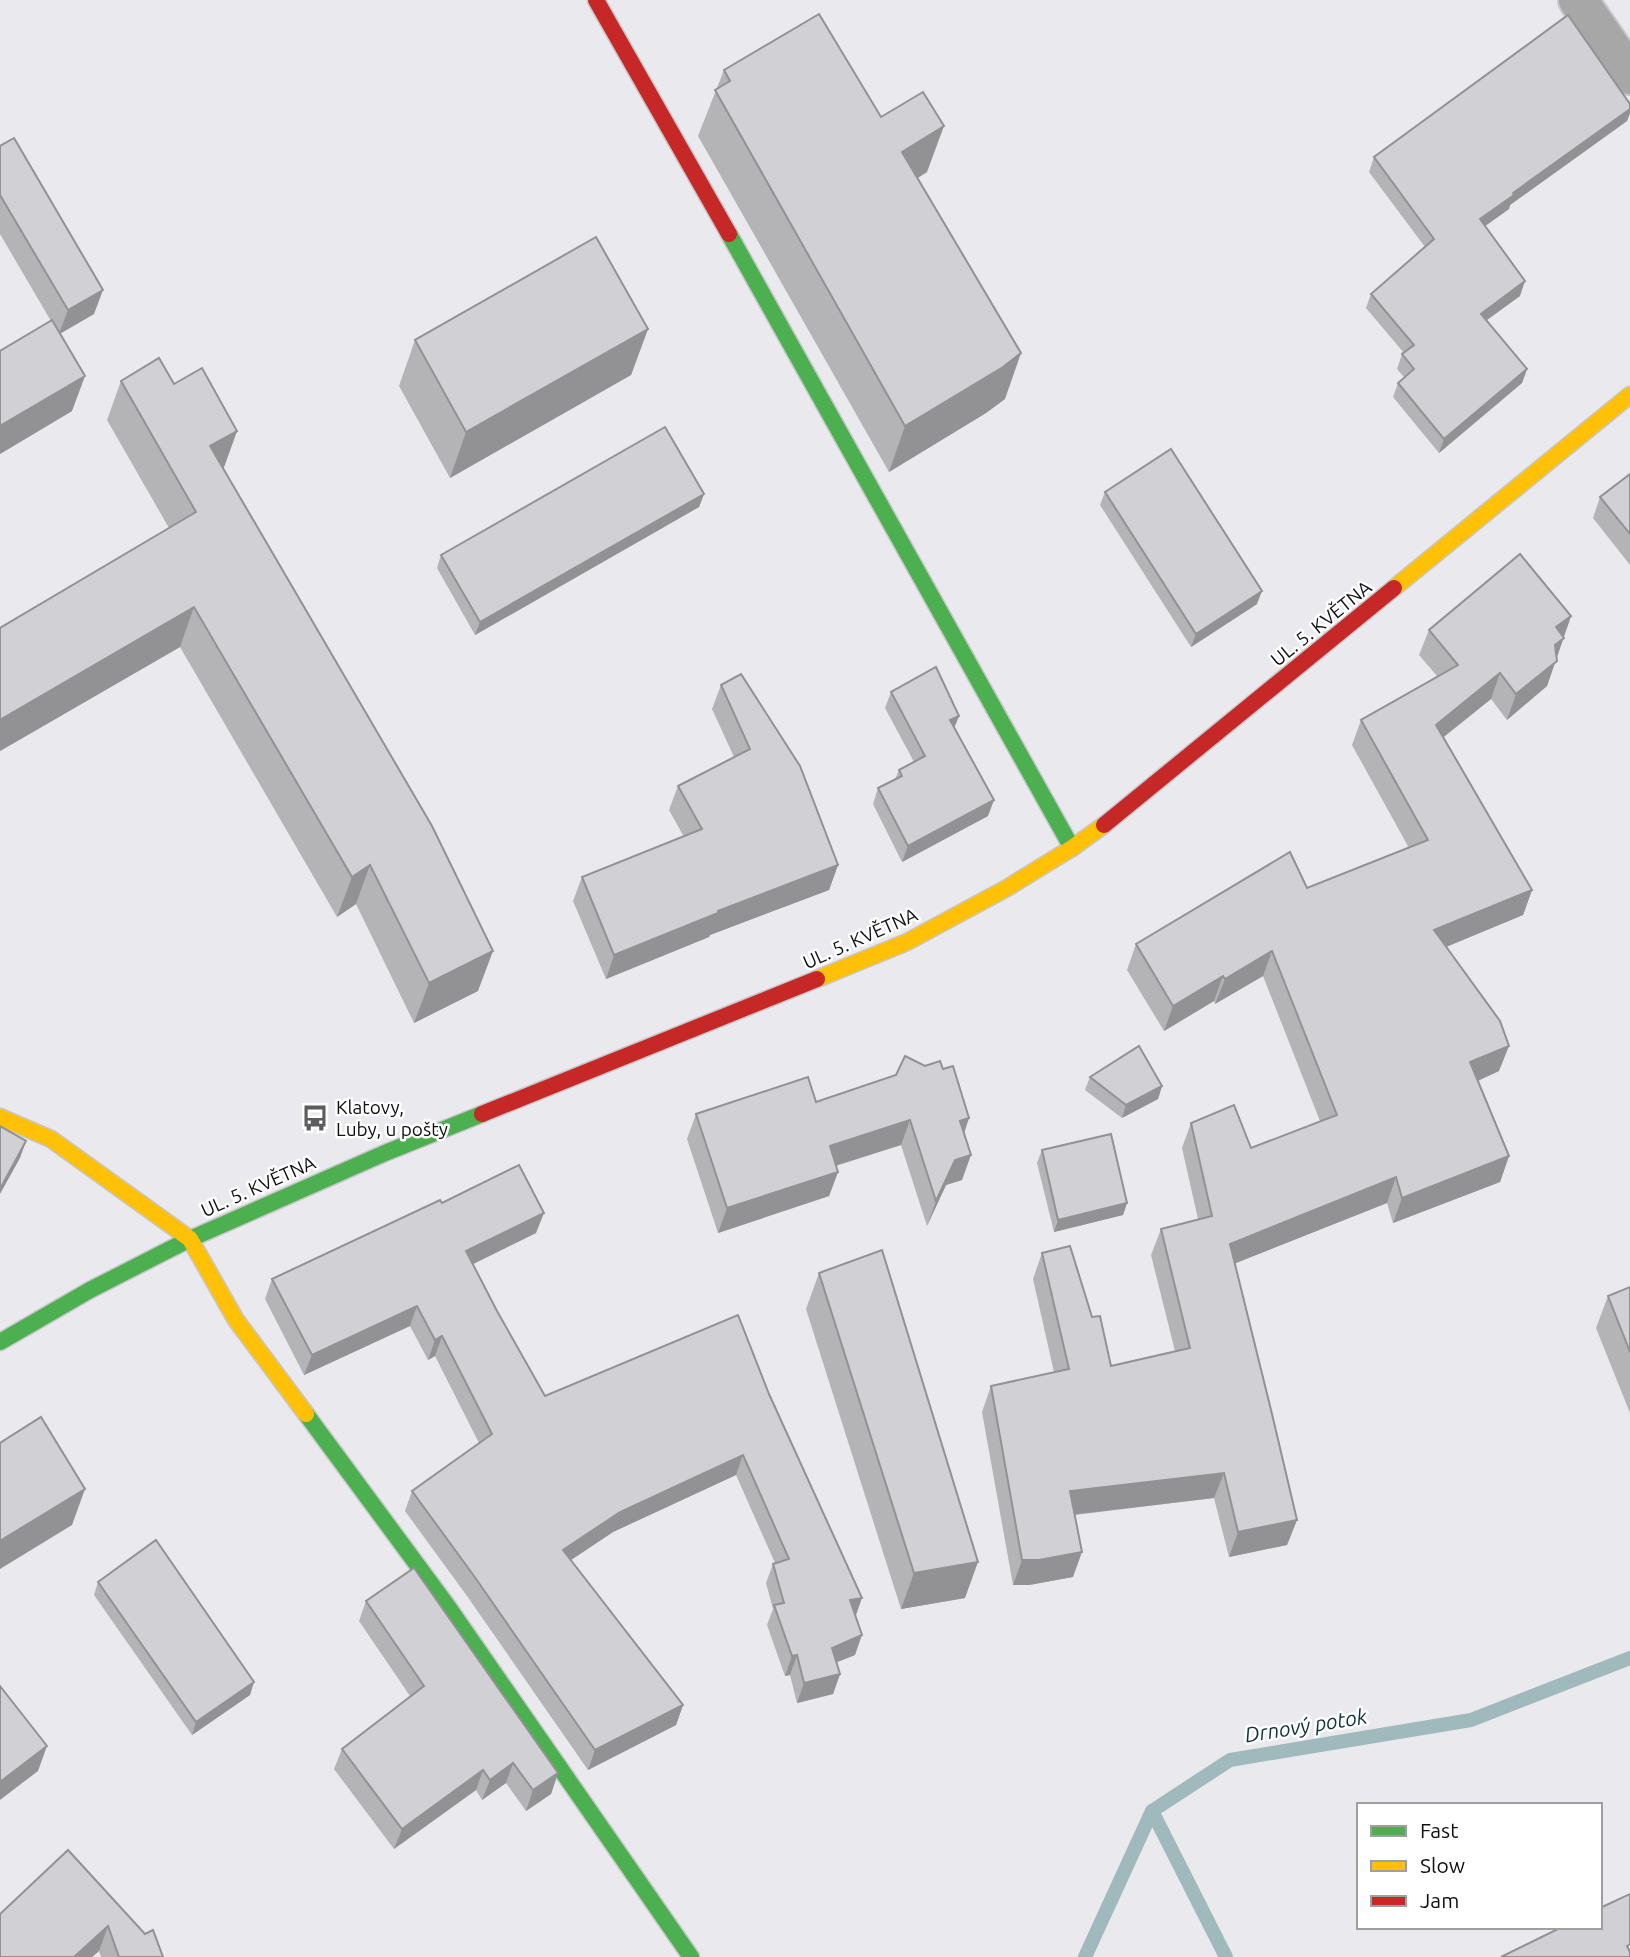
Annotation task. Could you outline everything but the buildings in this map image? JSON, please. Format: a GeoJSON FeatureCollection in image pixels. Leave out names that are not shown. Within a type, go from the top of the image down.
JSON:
{"type":"FeatureCollection","features":[{"type":"Feature","properties":{"kind":"street"},"geometry":{"type":"LineString","coordinates":[[596,0],[780,323],[1072,848]]}},
{"type":"Feature","properties":{"kind":"street"},"geometry":{"type":"LineString","coordinates":[[1578,0],[1630,75]]}},
{"type":"Feature","properties":{"kind":"street","name":"UL. 5. KVĚTNA"},"geometry":{"type":"LineString","coordinates":[[0,1342],[90,1290],[190,1240],[385,1153],[906,942],[1007,888],[1072,848],[1119,814],[1630,396]]}},
{"type":"Feature","properties":{"kind":"street"},"geometry":{"type":"LineString","coordinates":[[0,1117],[51,1139],[190,1240],[236,1320],[450,1608],[691,1957]]}},
{"type":"Feature","properties":{"kind":"waterway","name":"Drnový potok"},"geometry":{"type":"LineString","coordinates":[[1085,1957],[1152,1811],[1230,1760],[1471,1720],[1630,1658]]}},
{"type":"Feature","properties":{"kind":"waterway"},"geometry":{"type":"LineString","coordinates":[[1152,1811],[1226,1957]]}},
{"type":"Feature","properties":{"kind":"traffic: fast"},"geometry":{"type":"LineString","coordinates":[[729,234],[1072,848]]}},
{"type":"Feature","properties":{"kind":"traffic: fast"},"geometry":{"type":"LineString","coordinates":[[0,1342],[90,1290],[190,1239],[385,1153],[482,1114]]}},
{"type":"Feature","properties":{"kind":"traffic: fast"},"geometry":{"type":"LineString","coordinates":[[306,1414],[449,1608],[691,1957]]}},
{"type":"Feature","properties":{"kind":"traffic: slow"},"geometry":{"type":"LineString","coordinates":[[1394,588],[1630,395]]}},
{"type":"Feature","properties":{"kind":"traffic: slow"},"geometry":{"type":"LineString","coordinates":[[817,979],[907,942],[1007,888],[1104,825]]}},
{"type":"Feature","properties":{"kind":"traffic: slow"},"geometry":{"type":"LineString","coordinates":[[0,1117],[51,1139],[190,1239],[236,1320],[306,1414]]}},
{"type":"Feature","properties":{"kind":"traffic: jam"},"geometry":{"type":"LineString","coordinates":[[596,0],[729,234]]}},
{"type":"Feature","properties":{"kind":"traffic: jam"},"geometry":{"type":"LineString","coordinates":[[1104,825],[1394,588]]}},
{"type":"Feature","properties":{"kind":"traffic: jam"},"geometry":{"type":"LineString","coordinates":[[482,1114],[817,979]]}},
{"type":"Feature","properties":{"kind":"place","name":"Klatovy, Luby, u pošty"},"geometry":{"type":"Point","coordinates":[315,1118]}}]}
